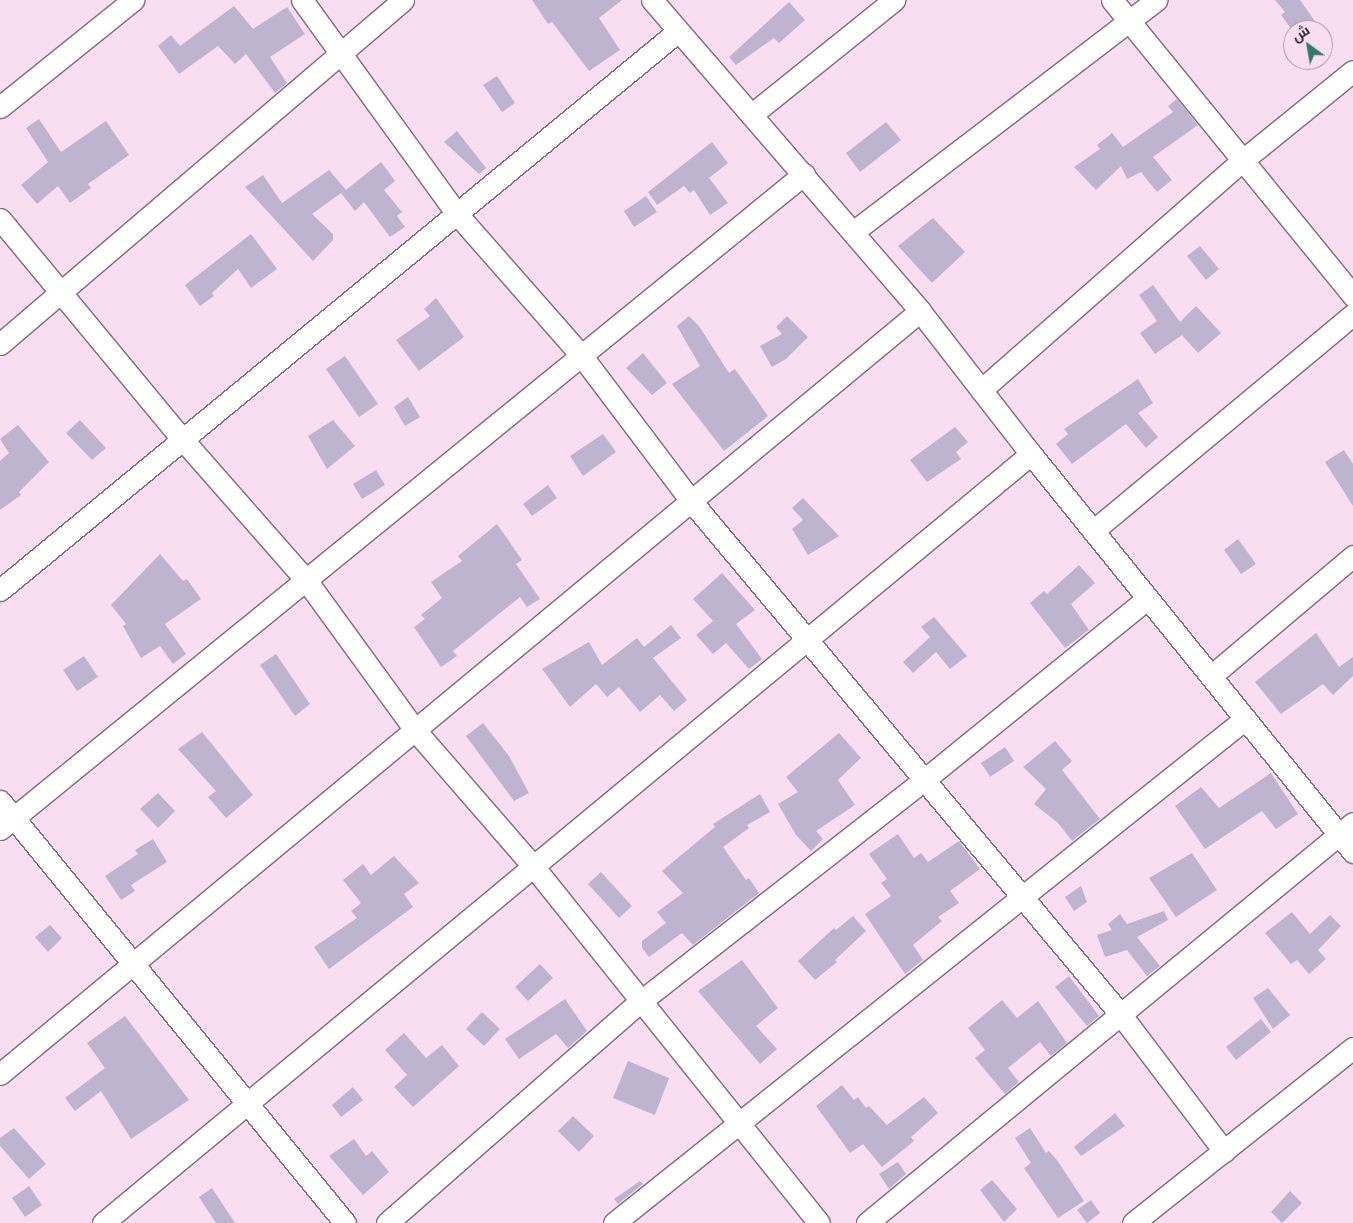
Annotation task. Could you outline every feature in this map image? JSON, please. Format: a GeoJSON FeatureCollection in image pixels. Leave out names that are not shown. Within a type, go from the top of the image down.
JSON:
{"type":"FeatureCollection","features":[{"type":"Feature","properties":{"kind":"street"},"geometry":{"type":"LineString","coordinates":[[0,108],[133,0]]}},
{"type":"Feature","properties":{"kind":"street"},"geometry":{"type":"LineString","coordinates":[[302,0],[457,214],[581,356],[691,501],[1121,1015],[1224,1151]]}},
{"type":"Feature","properties":{"kind":"street"},"geometry":{"type":"LineString","coordinates":[[0,344],[403,0]]}},
{"type":"Feature","properties":{"kind":"street"},"geometry":{"type":"LineString","coordinates":[[652,0],[677,32],[804,174],[920,311],[1031,454],[1245,719],[1346,829],[1353,852]]}},
{"type":"Feature","properties":{"kind":"street"},"geometry":{"type":"LineString","coordinates":[[751,115],[894,0]]}},
{"type":"Feature","properties":{"kind":"street"},"geometry":{"type":"LineString","coordinates":[[1112,0],[1353,296]]}},
{"type":"Feature","properties":{"kind":"street"},"geometry":{"type":"LineString","coordinates":[[853,232],[1130,22],[1156,0]]}},
{"type":"Feature","properties":{"kind":"street"},"geometry":{"type":"LineString","coordinates":[[0,590],[677,32]]}},
{"type":"Feature","properties":{"kind":"street"},"geometry":{"type":"LineString","coordinates":[[981,390],[1243,160],[1353,71]]}},
{"type":"Feature","properties":{"kind":"street"},"geometry":{"type":"LineString","coordinates":[[7,824],[804,174]]}},
{"type":"Feature","properties":{"kind":"street"},"geometry":{"type":"LineString","coordinates":[[0,219],[63,292],[183,440],[306,580],[415,730],[533,866],[819,1223]]}},
{"type":"Feature","properties":{"kind":"street"},"geometry":{"type":"LineString","coordinates":[[0,1074],[920,311]]}},
{"type":"Feature","properties":{"kind":"street"},"geometry":{"type":"LineString","coordinates":[[1093,531],[1353,314]]}},
{"type":"Feature","properties":{"kind":"street"},"geometry":{"type":"LineString","coordinates":[[103,1223],[1031,454]]}},
{"type":"Feature","properties":{"kind":"street"},"geometry":{"type":"LineString","coordinates":[[1210,676],[1353,556]]}},
{"type":"Feature","properties":{"kind":"street"},"geometry":{"type":"LineString","coordinates":[[387,1223],[641,1002],[924,780],[1148,598]]}},
{"type":"Feature","properties":{"kind":"street"},"geometry":{"type":"LineString","coordinates":[[614,1223],[1245,719]]}},
{"type":"Feature","properties":{"kind":"street"},"geometry":{"type":"LineString","coordinates":[[0,801],[7,824],[133,963],[346,1223]]}},
{"type":"Feature","properties":{"kind":"street"},"geometry":{"type":"LineString","coordinates":[[867,1223],[1346,829]]}},
{"type":"Feature","properties":{"kind":"street"},"geometry":{"type":"LineString","coordinates":[[1133,1223],[1353,1048]]}},
{"type":"Feature","properties":{"kind":"building"},"geometry":{"type":"Polygon","coordinates":[[[532,0],[622,0],[599,18],[620,50],[589,71],[552,22],[548,24],[532,0]]]}},
{"type":"Feature","properties":{"kind":"building"},"geometry":{"type":"Polygon","coordinates":[[[1275,0],[1300,0],[1314,20],[1285,20],[1281,15],[1285,12],[1275,0]]]}},
{"type":"Feature","properties":{"kind":"building"},"geometry":{"type":"Polygon","coordinates":[[[789,2],[805,20],[779,43],[774,38],[736,65],[729,57],[789,2]]]}},
{"type":"Feature","properties":{"kind":"building"},"geometry":{"type":"Polygon","coordinates":[[[234,6],[253,29],[287,7],[305,34],[270,57],[287,83],[275,93],[246,54],[235,64],[218,46],[179,74],[158,46],[171,35],[180,46],[234,6]]]}},
{"type":"Feature","properties":{"kind":"building"},"geometry":{"type":"Polygon","coordinates":[[[497,76],[515,103],[502,112],[483,85],[497,76]]]}},
{"type":"Feature","properties":{"kind":"building"},"geometry":{"type":"Polygon","coordinates":[[[1177,99],[1198,125],[1153,157],[1172,180],[1157,192],[1141,172],[1127,179],[1121,166],[1096,190],[1074,167],[1100,149],[1097,145],[1112,133],[1123,147],[1173,112],[1168,106],[1177,99]]]}},
{"type":"Feature","properties":{"kind":"building"},"geometry":{"type":"Polygon","coordinates":[[[39,119],[61,152],[106,121],[129,155],[88,184],[91,188],[70,203],[58,186],[37,204],[21,185],[48,162],[26,128],[39,119]]]}},
{"type":"Feature","properties":{"kind":"building"},"geometry":{"type":"Polygon","coordinates":[[[886,122],[901,140],[860,172],[846,153],[886,122]]]}},
{"type":"Feature","properties":{"kind":"building"},"geometry":{"type":"Polygon","coordinates":[[[457,131],[486,168],[479,174],[444,142],[457,131]]]}},
{"type":"Feature","properties":{"kind":"building"},"geometry":{"type":"Polygon","coordinates":[[[712,142],[728,163],[709,178],[728,203],[710,215],[694,190],[690,193],[684,186],[657,205],[648,192],[712,142]]]}},
{"type":"Feature","properties":{"kind":"building"},"geometry":{"type":"Polygon","coordinates":[[[381,162],[395,181],[384,190],[402,212],[397,216],[405,227],[390,237],[364,202],[355,211],[341,193],[312,214],[333,234],[333,240],[313,261],[245,187],[263,175],[282,203],[329,170],[346,190],[381,162]]]}},
{"type":"Feature","properties":{"kind":"building"},"geometry":{"type":"Polygon","coordinates":[[[646,196],[657,212],[634,227],[624,211],[646,196]]]}},
{"type":"Feature","properties":{"kind":"building"},"geometry":{"type":"Polygon","coordinates":[[[933,218],[965,252],[932,283],[898,246],[933,218]]]}},
{"type":"Feature","properties":{"kind":"building"},"geometry":{"type":"Polygon","coordinates":[[[251,234],[277,269],[251,288],[238,269],[212,293],[214,296],[200,306],[185,285],[251,234]]]}},
{"type":"Feature","properties":{"kind":"building"},"geometry":{"type":"Polygon","coordinates":[[[1200,246],[1219,269],[1206,280],[1187,256],[1200,246]]]}},
{"type":"Feature","properties":{"kind":"building"},"geometry":{"type":"Polygon","coordinates":[[[1153,285],[1180,322],[1196,306],[1221,333],[1198,353],[1182,335],[1155,354],[1140,333],[1157,321],[1139,295],[1153,285]]]}},
{"type":"Feature","properties":{"kind":"building"},"geometry":{"type":"Polygon","coordinates":[[[436,298],[464,337],[419,371],[396,340],[430,316],[424,309],[436,298]]]}},
{"type":"Feature","properties":{"kind":"building"},"geometry":{"type":"Polygon","coordinates":[[[689,316],[699,326],[729,373],[735,369],[768,416],[724,451],[672,384],[700,366],[677,326],[689,316]]]}},
{"type":"Feature","properties":{"kind":"building"},"geometry":{"type":"Polygon","coordinates":[[[787,316],[808,337],[786,359],[772,367],[760,346],[782,334],[776,327],[787,316]]]}},
{"type":"Feature","properties":{"kind":"building"},"geometry":{"type":"Polygon","coordinates":[[[643,353],[667,383],[652,395],[626,368],[643,353]]]}},
{"type":"Feature","properties":{"kind":"building"},"geometry":{"type":"Polygon","coordinates":[[[345,356],[378,404],[359,417],[326,369],[345,356]]]}},
{"type":"Feature","properties":{"kind":"building"},"geometry":{"type":"Polygon","coordinates":[[[1138,379],[1153,403],[1138,413],[1158,437],[1146,448],[1126,424],[1072,464],[1056,444],[1068,434],[1064,429],[1138,379]]]}},
{"type":"Feature","properties":{"kind":"building"},"geometry":{"type":"Polygon","coordinates":[[[408,397],[420,417],[405,426],[394,407],[408,397]]]}},
{"type":"Feature","properties":{"kind":"building"},"geometry":{"type":"Polygon","coordinates":[[[80,420],[106,448],[92,460],[66,433],[80,420]]]}},
{"type":"Feature","properties":{"kind":"building"},"geometry":{"type":"Polygon","coordinates":[[[333,420],[355,446],[327,469],[308,436],[333,420]]]}},
{"type":"Feature","properties":{"kind":"building"},"geometry":{"type":"Polygon","coordinates":[[[18,425],[49,462],[19,492],[21,495],[0,510],[0,461],[9,453],[0,439],[18,425]]]}},
{"type":"Feature","properties":{"kind":"building"},"geometry":{"type":"Polygon","coordinates":[[[955,427],[968,442],[956,452],[961,459],[927,482],[910,460],[955,427]]]}},
{"type":"Feature","properties":{"kind":"building"},"geometry":{"type":"Polygon","coordinates":[[[603,434],[616,452],[583,476],[570,456],[603,434]]]}},
{"type":"Feature","properties":{"kind":"building"},"geometry":{"type":"Polygon","coordinates":[[[1344,450],[1353,464],[1353,506],[1325,462],[1344,450]]]}},
{"type":"Feature","properties":{"kind":"building"},"geometry":{"type":"Polygon","coordinates":[[[376,470],[385,485],[362,499],[353,484],[376,470]]]}},
{"type":"Feature","properties":{"kind":"building"},"geometry":{"type":"Polygon","coordinates":[[[548,485],[557,498],[532,516],[523,504],[548,485]]]}},
{"type":"Feature","properties":{"kind":"building"},"geometry":{"type":"Polygon","coordinates":[[[803,498],[839,536],[808,555],[792,529],[803,520],[792,508],[803,498]]]}},
{"type":"Feature","properties":{"kind":"building"},"geometry":{"type":"Polygon","coordinates":[[[497,524],[522,560],[516,564],[540,599],[527,607],[520,597],[453,651],[457,656],[441,667],[414,627],[425,619],[421,615],[442,598],[431,582],[462,561],[458,556],[497,524]]]}},
{"type":"Feature","properties":{"kind":"building"},"geometry":{"type":"Polygon","coordinates":[[[1238,539],[1256,564],[1241,574],[1224,550],[1238,539]]]}},
{"type":"Feature","properties":{"kind":"building"},"geometry":{"type":"Polygon","coordinates":[[[160,554],[183,581],[187,579],[201,599],[165,624],[186,654],[173,664],[160,646],[141,658],[123,626],[126,624],[111,605],[160,554]]]}},
{"type":"Feature","properties":{"kind":"building"},"geometry":{"type":"Polygon","coordinates":[[[1079,565],[1095,583],[1071,604],[1089,630],[1065,648],[1030,603],[1044,591],[1047,594],[1079,565]]]}},
{"type":"Feature","properties":{"kind":"building"},"geometry":{"type":"Polygon","coordinates":[[[722,573],[755,610],[736,624],[762,659],[749,669],[726,643],[713,654],[696,635],[713,621],[693,599],[722,573]]]}},
{"type":"Feature","properties":{"kind":"building"},"geometry":{"type":"Polygon","coordinates":[[[934,617],[967,656],[950,669],[936,652],[913,673],[903,662],[930,637],[921,627],[934,617]]]}},
{"type":"Feature","properties":{"kind":"building"},"geometry":{"type":"Polygon","coordinates":[[[671,625],[681,638],[653,658],[687,700],[674,711],[660,695],[640,712],[619,687],[607,697],[596,684],[570,707],[542,669],[589,642],[602,665],[637,638],[644,647],[671,625]]]}},
{"type":"Feature","properties":{"kind":"building"},"geometry":{"type":"Polygon","coordinates":[[[1316,633],[1339,667],[1353,657],[1353,676],[1333,695],[1323,684],[1281,714],[1255,682],[1316,633]]]}},
{"type":"Feature","properties":{"kind":"building"},"geometry":{"type":"Polygon","coordinates":[[[276,654],[310,704],[295,716],[260,665],[276,654]]]}},
{"type":"Feature","properties":{"kind":"building"},"geometry":{"type":"Polygon","coordinates":[[[84,656],[98,677],[77,691],[63,670],[84,656]]]}},
{"type":"Feature","properties":{"kind":"building"},"geometry":{"type":"Polygon","coordinates":[[[483,723],[509,756],[529,793],[514,801],[466,736],[483,723]]]}},
{"type":"Feature","properties":{"kind":"building"},"geometry":{"type":"Polygon","coordinates":[[[202,732],[253,795],[226,818],[208,797],[216,791],[178,749],[202,732]]]}},
{"type":"Feature","properties":{"kind":"building"},"geometry":{"type":"Polygon","coordinates":[[[839,733],[861,758],[838,780],[855,805],[816,831],[823,839],[811,851],[796,835],[778,804],[798,792],[786,777],[839,733]]]}},
{"type":"Feature","properties":{"kind":"building"},"geometry":{"type":"Polygon","coordinates":[[[1055,741],[1072,761],[1062,770],[1100,819],[1072,841],[1058,823],[1034,804],[1046,789],[1023,767],[1055,741]]]}},
{"type":"Feature","properties":{"kind":"building"},"geometry":{"type":"Polygon","coordinates":[[[1005,747],[1014,761],[990,777],[981,763],[1005,747]]]}},
{"type":"Feature","properties":{"kind":"building"},"geometry":{"type":"Polygon","coordinates":[[[1271,773],[1298,814],[1276,829],[1262,811],[1205,849],[1175,806],[1201,787],[1219,808],[1271,773]]]}},
{"type":"Feature","properties":{"kind":"building"},"geometry":{"type":"Polygon","coordinates":[[[158,793],[175,811],[158,828],[140,809],[158,793]]]}},
{"type":"Feature","properties":{"kind":"building"},"geometry":{"type":"Polygon","coordinates":[[[760,794],[770,812],[747,825],[749,828],[723,847],[746,880],[749,878],[759,893],[693,945],[682,933],[649,957],[642,948],[642,941],[666,923],[657,912],[683,893],[662,871],[715,827],[713,824],[760,794]]]}},
{"type":"Feature","properties":{"kind":"building"},"geometry":{"type":"Polygon","coordinates":[[[898,834],[914,858],[921,853],[928,862],[959,841],[980,869],[950,891],[959,903],[938,917],[942,921],[913,945],[923,960],[905,974],[865,914],[891,896],[881,883],[887,879],[869,854],[898,834]]]}},
{"type":"Feature","properties":{"kind":"building"},"geometry":{"type":"Polygon","coordinates":[[[153,839],[167,862],[131,885],[135,891],[121,900],[105,876],[138,854],[135,850],[153,839]]]}},
{"type":"Feature","properties":{"kind":"building"},"geometry":{"type":"Polygon","coordinates":[[[1192,853],[1217,890],[1176,917],[1149,878],[1192,853]]]}},
{"type":"Feature","properties":{"kind":"building"},"geometry":{"type":"Polygon","coordinates":[[[394,856],[419,883],[404,894],[413,907],[329,969],[314,947],[357,918],[351,911],[361,903],[343,880],[363,864],[371,875],[394,856]]]}},
{"type":"Feature","properties":{"kind":"building"},"geometry":{"type":"Polygon","coordinates":[[[601,872],[632,906],[619,918],[588,884],[601,872]]]}},
{"type":"Feature","properties":{"kind":"building"},"geometry":{"type":"Polygon","coordinates":[[[1081,886],[1087,902],[1074,911],[1065,897],[1081,886]]]}},
{"type":"Feature","properties":{"kind":"building"},"geometry":{"type":"Polygon","coordinates":[[[1164,911],[1168,920],[1137,937],[1160,966],[1147,976],[1127,950],[1105,957],[1097,935],[1112,930],[1108,924],[1120,914],[1127,924],[1164,911]]]}},
{"type":"Feature","properties":{"kind":"building"},"geometry":{"type":"Polygon","coordinates":[[[1292,912],[1310,934],[1330,915],[1341,926],[1318,950],[1326,959],[1309,974],[1297,960],[1291,964],[1265,933],[1292,912]]]}},
{"type":"Feature","properties":{"kind":"building"},"geometry":{"type":"Polygon","coordinates":[[[853,916],[866,931],[835,960],[837,962],[815,980],[798,961],[834,928],[836,930],[853,916]]]}},
{"type":"Feature","properties":{"kind":"building"},"geometry":{"type":"Polygon","coordinates":[[[50,925],[62,938],[48,952],[35,937],[50,925]]]}},
{"type":"Feature","properties":{"kind":"building"},"geometry":{"type":"Polygon","coordinates":[[[742,960],[778,1008],[756,1026],[777,1049],[760,1064],[698,991],[742,960]]]}},
{"type":"Feature","properties":{"kind":"building"},"geometry":{"type":"Polygon","coordinates":[[[540,964],[553,978],[528,1001],[515,987],[540,964]]]}},
{"type":"Feature","properties":{"kind":"building"},"geometry":{"type":"Polygon","coordinates":[[[1069,976],[1099,1016],[1087,1026],[1055,987],[1069,976]]]}},
{"type":"Feature","properties":{"kind":"building"},"geometry":{"type":"Polygon","coordinates":[[[1268,988],[1290,1015],[1273,1029],[1253,998],[1268,988]]]}},
{"type":"Feature","properties":{"kind":"building"},"geometry":{"type":"Polygon","coordinates":[[[565,999],[587,1031],[568,1048],[556,1034],[519,1059],[505,1039],[565,999]]]}},
{"type":"Feature","properties":{"kind":"building"},"geometry":{"type":"Polygon","coordinates":[[[1002,1000],[1017,1018],[1038,1001],[1067,1043],[1051,1056],[1040,1042],[1008,1068],[1019,1082],[1005,1094],[975,1058],[985,1050],[968,1028],[1002,1000]]]}},
{"type":"Feature","properties":{"kind":"building"},"geometry":{"type":"Polygon","coordinates":[[[482,1012],[500,1029],[484,1046],[466,1029],[482,1012]]]}},
{"type":"Feature","properties":{"kind":"building"},"geometry":{"type":"Polygon","coordinates":[[[125,1016],[189,1100],[131,1139],[101,1091],[75,1111],[65,1098],[105,1068],[87,1043],[125,1016]]]}},
{"type":"Feature","properties":{"kind":"building"},"geometry":{"type":"Polygon","coordinates":[[[1261,1019],[1271,1032],[1236,1060],[1226,1047],[1261,1019]]]}},
{"type":"Feature","properties":{"kind":"building"},"geometry":{"type":"Polygon","coordinates":[[[404,1033],[426,1058],[442,1045],[459,1066],[413,1107],[394,1087],[407,1075],[385,1050],[404,1033]]]}},
{"type":"Feature","properties":{"kind":"building"},"geometry":{"type":"Polygon","coordinates":[[[628,1061],[669,1078],[655,1115],[613,1098],[628,1061]]]}},
{"type":"Feature","properties":{"kind":"building"},"geometry":{"type":"Polygon","coordinates":[[[842,1085],[854,1100],[858,1097],[866,1108],[869,1106],[887,1125],[924,1097],[938,1113],[911,1137],[914,1141],[882,1167],[863,1144],[850,1153],[816,1106],[842,1085]]]}},
{"type":"Feature","properties":{"kind":"building"},"geometry":{"type":"Polygon","coordinates":[[[353,1087],[363,1100],[341,1117],[332,1105],[353,1087]]]}},
{"type":"Feature","properties":{"kind":"building"},"geometry":{"type":"Polygon","coordinates":[[[1115,1113],[1125,1126],[1081,1156],[1074,1147],[1115,1113]]]}},
{"type":"Feature","properties":{"kind":"building"},"geometry":{"type":"Polygon","coordinates":[[[573,1116],[594,1136],[579,1152],[558,1131],[573,1116]]]}},
{"type":"Feature","properties":{"kind":"building"},"geometry":{"type":"Polygon","coordinates":[[[14,1128],[46,1164],[29,1179],[0,1146],[0,1138],[14,1128]]]}},
{"type":"Feature","properties":{"kind":"building"},"geometry":{"type":"Polygon","coordinates":[[[1030,1128],[1046,1153],[1049,1151],[1057,1160],[1084,1201],[1058,1218],[1024,1168],[1031,1163],[1015,1138],[1030,1128]]]}},
{"type":"Feature","properties":{"kind":"building"},"geometry":{"type":"Polygon","coordinates":[[[354,1139],[366,1156],[372,1151],[389,1172],[363,1195],[329,1156],[354,1139]]]}},
{"type":"Feature","properties":{"kind":"building"},"geometry":{"type":"Polygon","coordinates":[[[898,1162],[906,1174],[889,1189],[879,1174],[898,1162]]]}},
{"type":"Feature","properties":{"kind":"building"},"geometry":{"type":"Polygon","coordinates":[[[992,1180],[1017,1209],[1004,1222],[980,1190],[992,1180]]]}},
{"type":"Feature","properties":{"kind":"building"},"geometry":{"type":"Polygon","coordinates":[[[640,1181],[643,1184],[618,1204],[614,1199],[640,1181]]]}},
{"type":"Feature","properties":{"kind":"building"},"geometry":{"type":"Polygon","coordinates":[[[29,1186],[42,1205],[25,1217],[12,1198],[29,1186]]]}},
{"type":"Feature","properties":{"kind":"building"},"geometry":{"type":"Polygon","coordinates":[[[212,1188],[235,1223],[216,1223],[199,1197],[212,1188]]]}},
{"type":"Feature","properties":{"kind":"building"},"geometry":{"type":"Polygon","coordinates":[[[1290,1191],[1302,1203],[1282,1223],[1271,1212],[1290,1191]]]}},
{"type":"Feature","properties":{"kind":"building"},"geometry":{"type":"Polygon","coordinates":[[[1091,1200],[1100,1213],[1087,1223],[1077,1210],[1091,1200]]]}}]}
